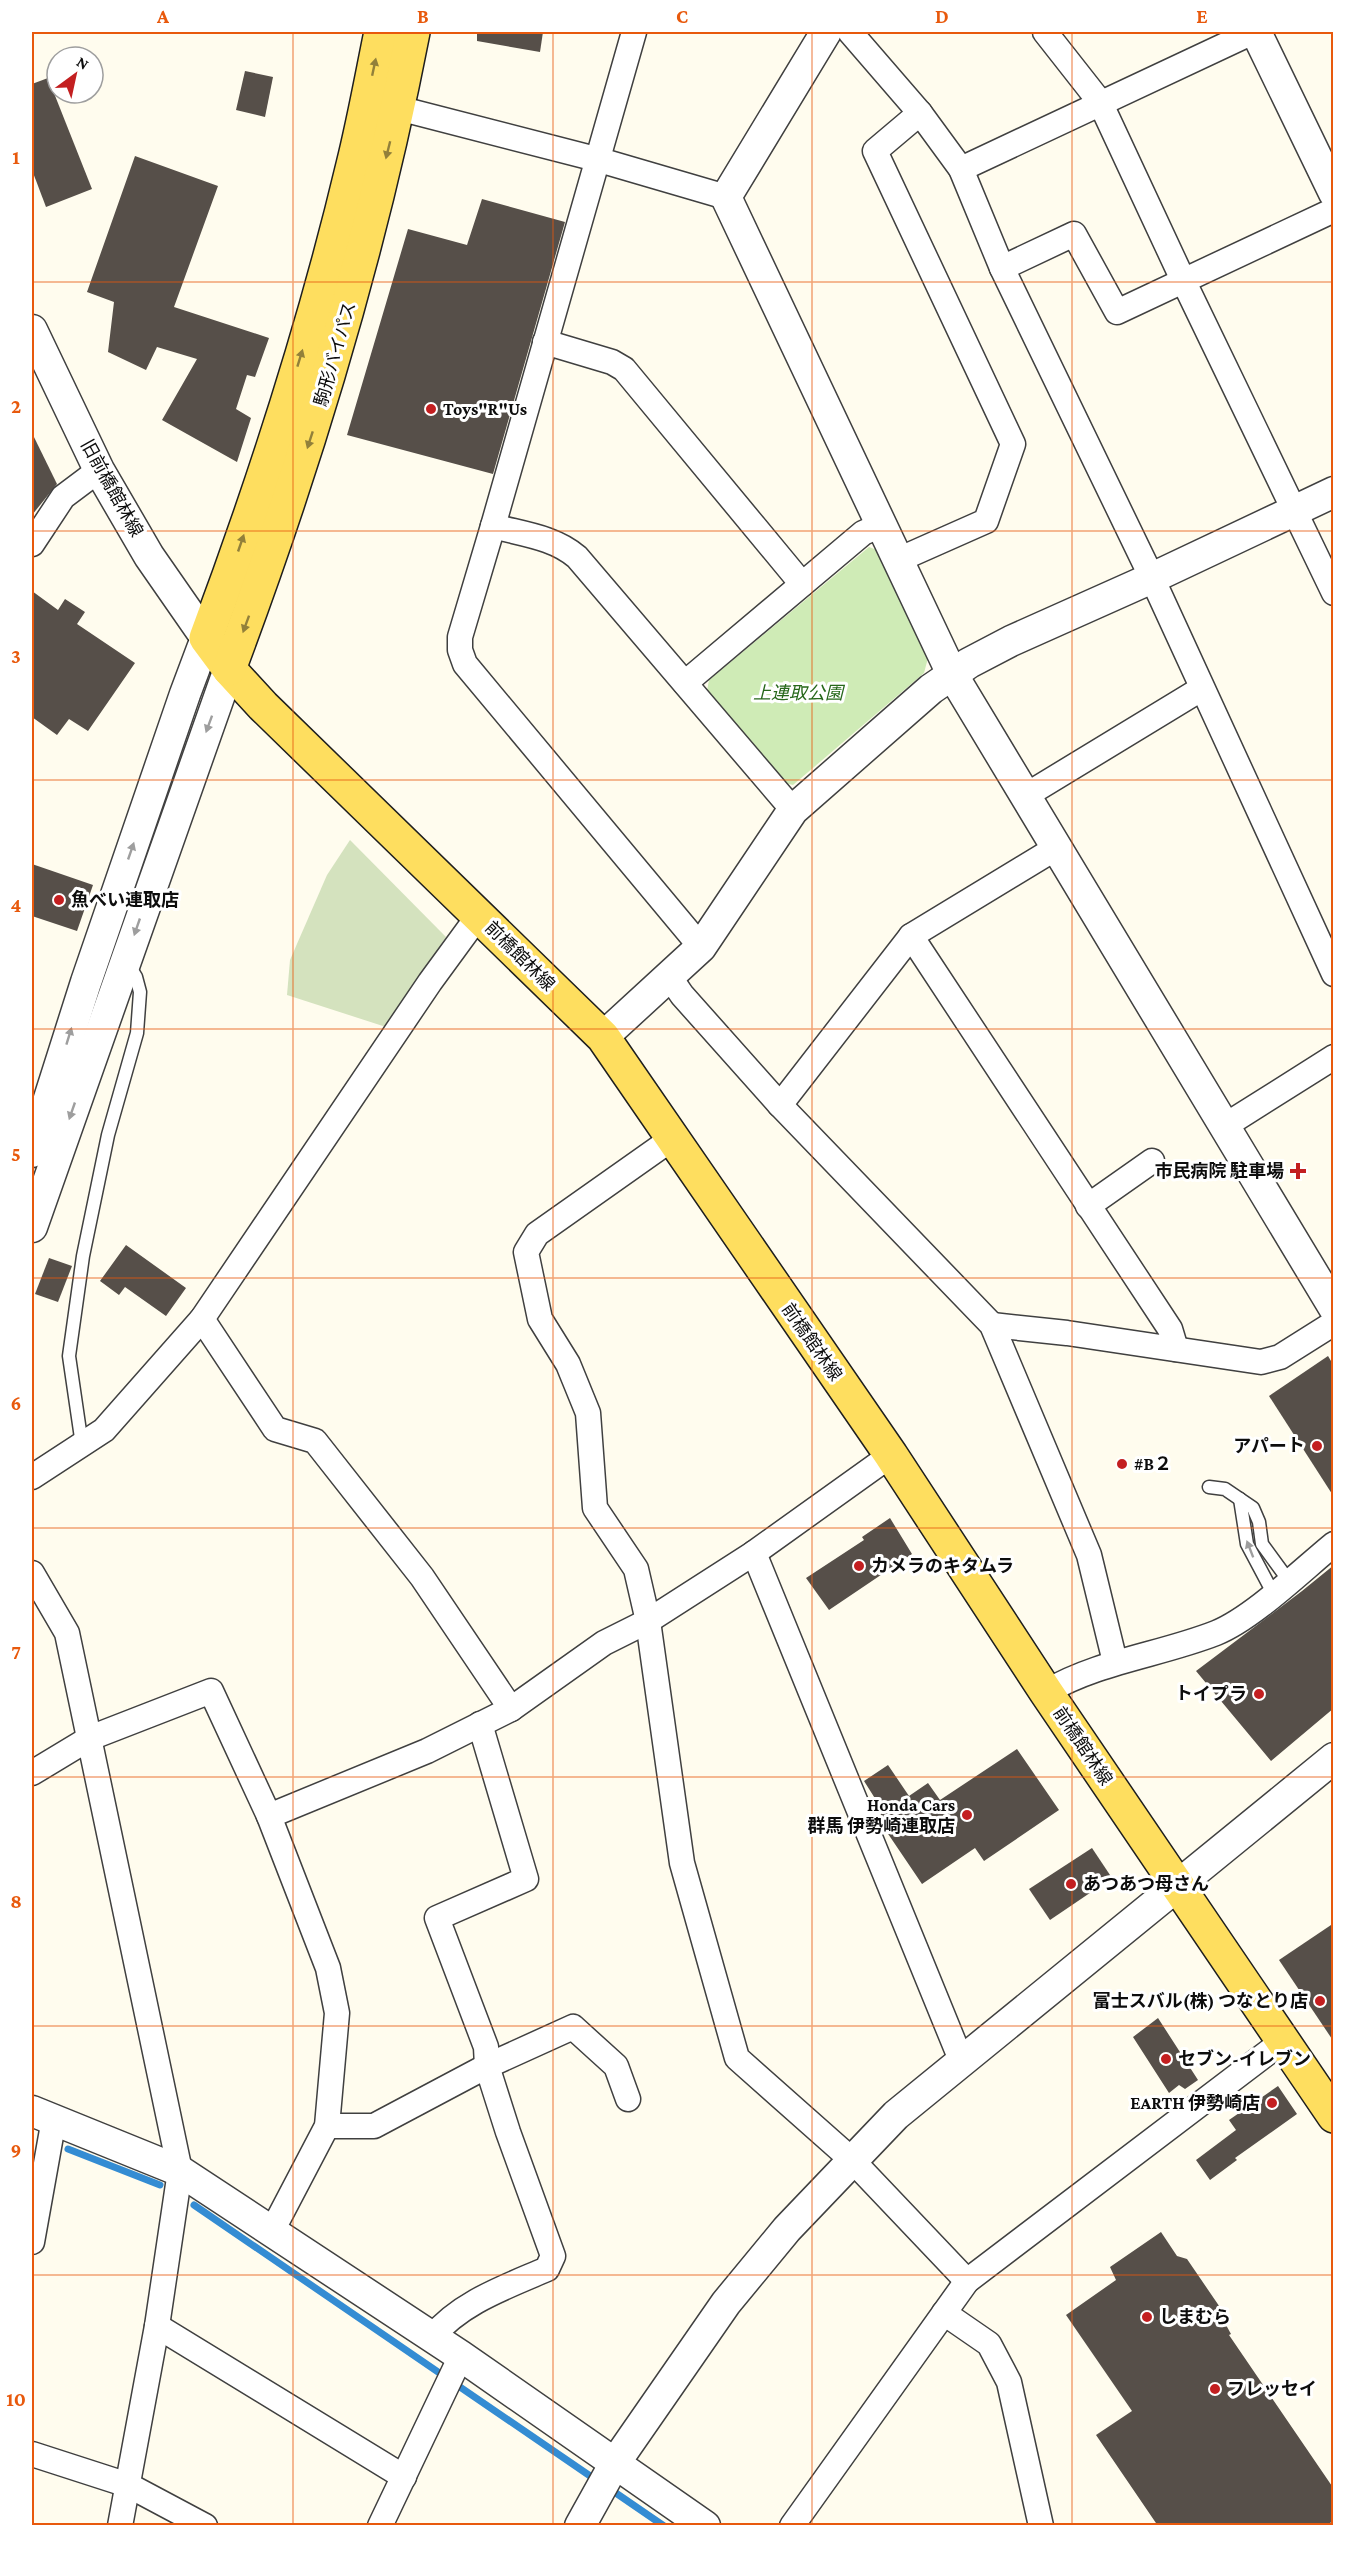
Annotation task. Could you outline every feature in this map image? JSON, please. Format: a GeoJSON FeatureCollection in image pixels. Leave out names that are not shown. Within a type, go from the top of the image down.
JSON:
{"type":"FeatureCollection","features":[{"type":"Feature","properties":{"kind":"main road","name":"駒形バイパス"},"geometry":{"type":"LineString","coordinates":[[206,638],[263,479],[315,310],[353,165],[381,32]]}},
{"type":"Feature","properties":{"kind":"main road","name":"駒形バイパス"},"geometry":{"type":"LineString","coordinates":[[229,669],[264,575],[322,401],[361,259],[398,108],[413,32]]}},
{"type":"Feature","properties":{"kind":"main road","name":"前橋館林線"},"geometry":{"type":"LineString","coordinates":[[206,638],[229,669],[263,706],[603,1037],[891,1455],[1046,1692],[1334,2116]]}},
{"type":"Feature","properties":{"kind":"street"},"geometry":{"type":"LineString","coordinates":[[634,32],[596,159],[494,526],[460,637],[460,650],[465,664],[700,947]]}},
{"type":"Feature","properties":{"kind":"street"},"geometry":{"type":"LineString","coordinates":[[726,197],[826,32]]}},
{"type":"Feature","properties":{"kind":"street"},"geometry":{"type":"LineString","coordinates":[[850,32],[920,113],[961,169],[1002,268],[1152,578],[1201,689],[1334,974]]}},
{"type":"Feature","properties":{"kind":"street"},"geometry":{"type":"LineString","coordinates":[[1046,32],[1100,102],[1334,593]]}},
{"type":"Feature","properties":{"kind":"street"},"geometry":{"type":"LineString","coordinates":[[961,169],[1100,102],[1255,32],[1334,193]]}},
{"type":"Feature","properties":{"kind":"street"},"geometry":{"type":"LineString","coordinates":[[398,108],[596,159],[726,197],[952,674],[1334,1308]]}},
{"type":"Feature","properties":{"kind":"street"},"geometry":{"type":"LineString","coordinates":[[898,560],[987,521],[1013,444],[875,151],[920,113]]}},
{"type":"Feature","properties":{"kind":"street"},"geometry":{"type":"LineString","coordinates":[[1002,268],[1074,234],[1117,312],[1334,210]]}},
{"type":"Feature","properties":{"kind":"street","name":"旧前橋館林線"},"geometry":{"type":"LineString","coordinates":[[32,330],[99,470],[149,556],[206,638]]}},
{"type":"Feature","properties":{"kind":"street"},"geometry":{"type":"LineString","coordinates":[[545,342],[612,362],[624,369],[802,584]]}},
{"type":"Feature","properties":{"kind":"street"},"geometry":{"type":"LineString","coordinates":[[32,544],[63,496],[99,470]]}},
{"type":"Feature","properties":{"kind":"street"},"geometry":{"type":"LineString","coordinates":[[603,1037],[700,947],[793,810],[931,688],[1011,641],[1152,578],[1334,492]]}},
{"type":"Feature","properties":{"kind":"street"},"geometry":{"type":"LineString","coordinates":[[685,683],[863,533],[882,525]]}},
{"type":"Feature","properties":{"kind":"street"},"geometry":{"type":"LineString","coordinates":[[494,526],[565,547],[577,557],[793,810]]}},
{"type":"Feature","properties":{"kind":"street"},"geometry":{"type":"LineString","coordinates":[[32,1152],[86,982],[206,638]]}},
{"type":"Feature","properties":{"kind":"street"},"geometry":{"type":"LineString","coordinates":[[32,1227],[229,669]]}},
{"type":"Feature","properties":{"kind":"street"},"geometry":{"type":"LineString","coordinates":[[1026,796],[1201,689]]}},
{"type":"Feature","properties":{"kind":"street"},"geometry":{"type":"LineString","coordinates":[[780,1104],[911,936],[1056,848]]}},
{"type":"Feature","properties":{"kind":"street"},"geometry":{"type":"LineString","coordinates":[[32,1477],[104,1430],[202,1319],[430,982],[479,915]]}},
{"type":"Feature","properties":{"kind":"street"},"geometry":{"type":"LineString","coordinates":[[911,936],[1170,1329],[1176,1349]]}},
{"type":"Feature","properties":{"kind":"street"},"geometry":{"type":"LineString","coordinates":[[669,976],[682,995],[780,1104],[992,1325],[1089,1555],[1115,1662]]}},
{"type":"Feature","properties":{"kind":"street"},"geometry":{"type":"LineString","coordinates":[[1223,1127],[1334,1057]]}},
{"type":"Feature","properties":{"kind":"street"},"geometry":{"type":"LineString","coordinates":[[673,1138],[537,1234],[526,1252],[540,1319],[568,1364],[588,1413],[595,1508],[636,1569],[648,1621],[682,1863],[737,2058],[852,2160],[967,2280]]}},
{"type":"Feature","properties":{"kind":"street"},"geometry":{"type":"LineString","coordinates":[[1088,1206],[1152,1161]]}},
{"type":"Feature","properties":{"kind":"street"},"geometry":{"type":"LineString","coordinates":[[202,1319],[275,1429],[315,1441],[422,1577],[511,1709]]}},
{"type":"Feature","properties":{"kind":"street"},"geometry":{"type":"LineString","coordinates":[[992,1325],[1067,1333],[1261,1362],[1272,1361],[1334,1323]]}},
{"type":"Feature","properties":{"kind":"street"},"geometry":{"type":"LineString","coordinates":[[269,1816],[427,1751],[511,1709],[604,1643],[648,1621],[754,1553],[891,1455]]}},
{"type":"Feature","properties":{"kind":"street"},"geometry":{"type":"LineString","coordinates":[[1046,1692],[1067,1680],[1115,1662],[1216,1633],[1240,1620],[1334,1544]]}},
{"type":"Feature","properties":{"kind":"street"},"geometry":{"type":"LineString","coordinates":[[754,1553],[961,2060]]}},
{"type":"Feature","properties":{"kind":"street"},"geometry":{"type":"LineString","coordinates":[[32,1573],[67,1633],[180,2171],[158,2326],[120,2526]]}},
{"type":"Feature","properties":{"kind":"street"},"geometry":{"type":"LineString","coordinates":[[32,1773],[90,1738],[211,1691],[269,1816],[328,1968],[337,2013],[327,2126],[272,2231]]}},
{"type":"Feature","properties":{"kind":"street"},"geometry":{"type":"LineString","coordinates":[[432,2337],[442,2325],[474,2301],[547,2269],[553,2256],[508,2132],[487,2066],[486,2047],[437,1918],[526,1879],[480,1724]]}},
{"type":"Feature","properties":{"kind":"street"},"geometry":{"type":"LineString","coordinates":[[580,2526],[615,2463],[726,2303],[787,2229],[896,2115],[1334,1758]]}},
{"type":"Feature","properties":{"kind":"street"},"geometry":{"type":"LineString","coordinates":[[327,2126],[374,2126],[487,2066],[573,2027],[616,2066],[628,2099]]}},
{"type":"Feature","properties":{"kind":"street"},"geometry":{"type":"LineString","coordinates":[[792,2526],[967,2280],[1283,2041]]}},
{"type":"Feature","properties":{"kind":"street"},"geometry":{"type":"LineString","coordinates":[[32,2242],[43,2115],[180,2171],[461,2356],[705,2526]]}},
{"type":"Feature","properties":{"kind":"street"},"geometry":{"type":"LineString","coordinates":[[944,2313],[989,2344],[1009,2382],[1041,2526]]}},
{"type":"Feature","properties":{"kind":"street"},"geometry":{"type":"LineString","coordinates":[[158,2326],[404,2477]]}},
{"type":"Feature","properties":{"kind":"street"},"geometry":{"type":"LineString","coordinates":[[380,2526],[461,2356]]}},
{"type":"Feature","properties":{"kind":"street"},"geometry":{"type":"LineString","coordinates":[[32,2454],[128,2485],[205,2526]]}},
{"type":"Feature","properties":{"kind":"lane"},"geometry":{"type":"LineString","coordinates":[[82,1445],[69,1356],[83,1256],[108,1135],[137,1033],[140,992],[136,976],[126,960]]}},
{"type":"Feature","properties":{"kind":"lane"},"geometry":{"type":"LineString","coordinates":[[1209,1487],[1225,1489],[1253,1508],[1259,1522],[1262,1544],[1281,1587]]}},
{"type":"Feature","properties":{"kind":"lane"},"geometry":{"type":"LineString","coordinates":[[1240,1499],[1247,1544],[1258,1570],[1281,1587]]}},
{"type":"Feature","properties":{"kind":"green space","name":"上連取公園"},"geometry":{"type":"Polygon","coordinates":[[[869,547],[877,550],[928,658],[924,673],[793,785],[785,783],[707,691],[709,680],[869,547]]]}},
{"type":"Feature","properties":{"kind":"green space"},"geometry":{"type":"Polygon","coordinates":[[[350,840],[446,937],[386,1027],[287,995],[290,960],[327,875],[350,840]]]}},
{"type":"Feature","properties":{"kind":"building"},"geometry":{"type":"Polygon","coordinates":[[[477,32],[543,32],[540,52],[477,41],[477,32]]]}},
{"type":"Feature","properties":{"kind":"building"},"geometry":{"type":"Polygon","coordinates":[[[245,71],[273,77],[265,117],[236,110],[245,71]]]}},
{"type":"Feature","properties":{"kind":"building"},"geometry":{"type":"Polygon","coordinates":[[[45,79],[45,105],[59,105],[92,189],[46,207],[32,170],[32,84],[45,79]]]}},
{"type":"Feature","properties":{"kind":"building"},"geometry":{"type":"Polygon","coordinates":[[[135,156],[218,186],[174,307],[269,338],[255,377],[247,375],[236,409],[251,418],[237,462],[162,420],[197,359],[157,347],[146,370],[108,352],[114,302],[87,292],[135,156]]]}},
{"type":"Feature","properties":{"kind":"building"},"geometry":{"type":"Polygon","coordinates":[[[482,199],[565,222],[493,474],[347,435],[408,229],[467,245],[482,199]]]}},
{"type":"Feature","properties":{"kind":"building"},"geometry":{"type":"Polygon","coordinates":[[[32,433],[57,484],[32,515],[32,433]]]}},
{"type":"Feature","properties":{"kind":"building"},"geometry":{"type":"Polygon","coordinates":[[[32,591],[58,610],[65,599],[85,612],[77,624],[135,663],[88,731],[69,719],[57,735],[32,717],[32,591]]]}},
{"type":"Feature","properties":{"kind":"building","name":"魚べい連取店"},"geometry":{"type":"Polygon","coordinates":[[[32,864],[93,885],[77,931],[32,916],[32,864]]]}},
{"type":"Feature","properties":{"kind":"building"},"geometry":{"type":"Polygon","coordinates":[[[126,1245],[186,1288],[166,1316],[125,1287],[119,1295],[100,1281],[126,1245]]]}},
{"type":"Feature","properties":{"kind":"building"},"geometry":{"type":"Polygon","coordinates":[[[49,1258],[72,1266],[58,1302],[35,1294],[49,1258]]]}},
{"type":"Feature","properties":{"kind":"building","name":"アパート"},"geometry":{"type":"Polygon","coordinates":[[[1328,1356],[1334,1366],[1334,1497],[1269,1396],[1328,1356]]]}},
{"type":"Feature","properties":{"kind":"building","name":"カメラのキタムラ"},"geometry":{"type":"Polygon","coordinates":[[[890,1518],[912,1554],[829,1610],[806,1578],[864,1540],[862,1537],[890,1518]]]}},
{"type":"Feature","properties":{"kind":"building"},"geometry":{"type":"Polygon","coordinates":[[[1334,1565],[1334,1708],[1271,1761],[1196,1671],[1334,1565]]]}},
{"type":"Feature","properties":{"kind":"building","name":"Honda Cars 群馬 伊勢崎連取店"},"geometry":{"type":"Polygon","coordinates":[[[1017,1749],[1059,1810],[984,1861],[975,1848],[922,1884],[878,1819],[883,1811],[864,1781],[888,1765],[909,1796],[928,1783],[940,1800],[1017,1749]]]}},
{"type":"Feature","properties":{"kind":"building","name":"あつあつ母さん"},"geometry":{"type":"Polygon","coordinates":[[[1092,1848],[1112,1878],[1050,1920],[1029,1889],[1092,1848]]]}},
{"type":"Feature","properties":{"kind":"building","name":"富士スバル(株) つなとり店"},"geometry":{"type":"Polygon","coordinates":[[[1334,1923],[1334,2042],[1279,1960],[1334,1923]]]}},
{"type":"Feature","properties":{"kind":"building","name":"セブン-イレブン"},"geometry":{"type":"Polygon","coordinates":[[[1158,2018],[1198,2080],[1185,2089],[1179,2085],[1169,2093],[1133,2037],[1158,2018]]]}},
{"type":"Feature","properties":{"kind":"building","name":"EARTH 伊勢崎店"},"geometry":{"type":"Polygon","coordinates":[[[1278,2086],[1297,2114],[1235,2158],[1237,2160],[1210,2180],[1196,2160],[1236,2130],[1229,2120],[1278,2086]]]}},
{"type":"Feature","properties":{"kind":"building","name":"フレッセイ"},"geometry":{"type":"Polygon","coordinates":[[[1161,2232],[1177,2256],[1187,2259],[1228,2319],[1226,2325],[1231,2334],[1229,2335],[1334,2489],[1334,2520],[1326,2526],[1158,2526],[1096,2435],[1132,2411],[1066,2315],[1116,2280],[1110,2267],[1161,2232]]]}},
{"type":"Feature","properties":{"kind":"waterway"},"geometry":{"type":"LineString","coordinates":[[68,2149],[160,2185]]}},
{"type":"Feature","properties":{"kind":"waterway"},"geometry":{"type":"LineString","coordinates":[[194,2205],[596,2480]]}},
{"type":"Feature","properties":{"kind":"waterway"},"geometry":{"type":"LineString","coordinates":[[610,2489],[664,2526]]}},
{"type":"Feature","properties":{"kind":"place","name":"Toys\"R\"Us"},"geometry":{"type":"Point","coordinates":[431,409]}},
{"type":"Feature","properties":{"kind":"place","name":"魚べい連取店"},"geometry":{"type":"Point","coordinates":[59,900]}},
{"type":"Feature","properties":{"kind":"place","name":"市民病院 駐車場"},"geometry":{"type":"Point","coordinates":[1298,1171]}},
{"type":"Feature","properties":{"kind":"place","name":"アパート"},"geometry":{"type":"Point","coordinates":[1317,1446]}},
{"type":"Feature","properties":{"kind":"place","name":"#B２"},"geometry":{"type":"Point","coordinates":[1122,1464]}},
{"type":"Feature","properties":{"kind":"place","name":"カメラのキタムラ"},"geometry":{"type":"Point","coordinates":[859,1566]}},
{"type":"Feature","properties":{"kind":"place","name":"トイプラ"},"geometry":{"type":"Point","coordinates":[1259,1694]}},
{"type":"Feature","properties":{"kind":"place","name":"Honda Cars 群馬 伊勢崎連取店"},"geometry":{"type":"Point","coordinates":[967,1815]}},
{"type":"Feature","properties":{"kind":"place","name":"あつあつ母さん"},"geometry":{"type":"Point","coordinates":[1071,1884]}},
{"type":"Feature","properties":{"kind":"place","name":"富士スバル(株) つなとり店"},"geometry":{"type":"Point","coordinates":[1320,2001]}},
{"type":"Feature","properties":{"kind":"place","name":"セブン-イレブン"},"geometry":{"type":"Point","coordinates":[1166,2059]}},
{"type":"Feature","properties":{"kind":"place","name":"EARTH 伊勢崎店"},"geometry":{"type":"Point","coordinates":[1272,2103]}},
{"type":"Feature","properties":{"kind":"place","name":"しまむら"},"geometry":{"type":"Point","coordinates":[1147,2317]}},
{"type":"Feature","properties":{"kind":"place","name":"フレッセイ"},"geometry":{"type":"Point","coordinates":[1215,2389]}}]}
